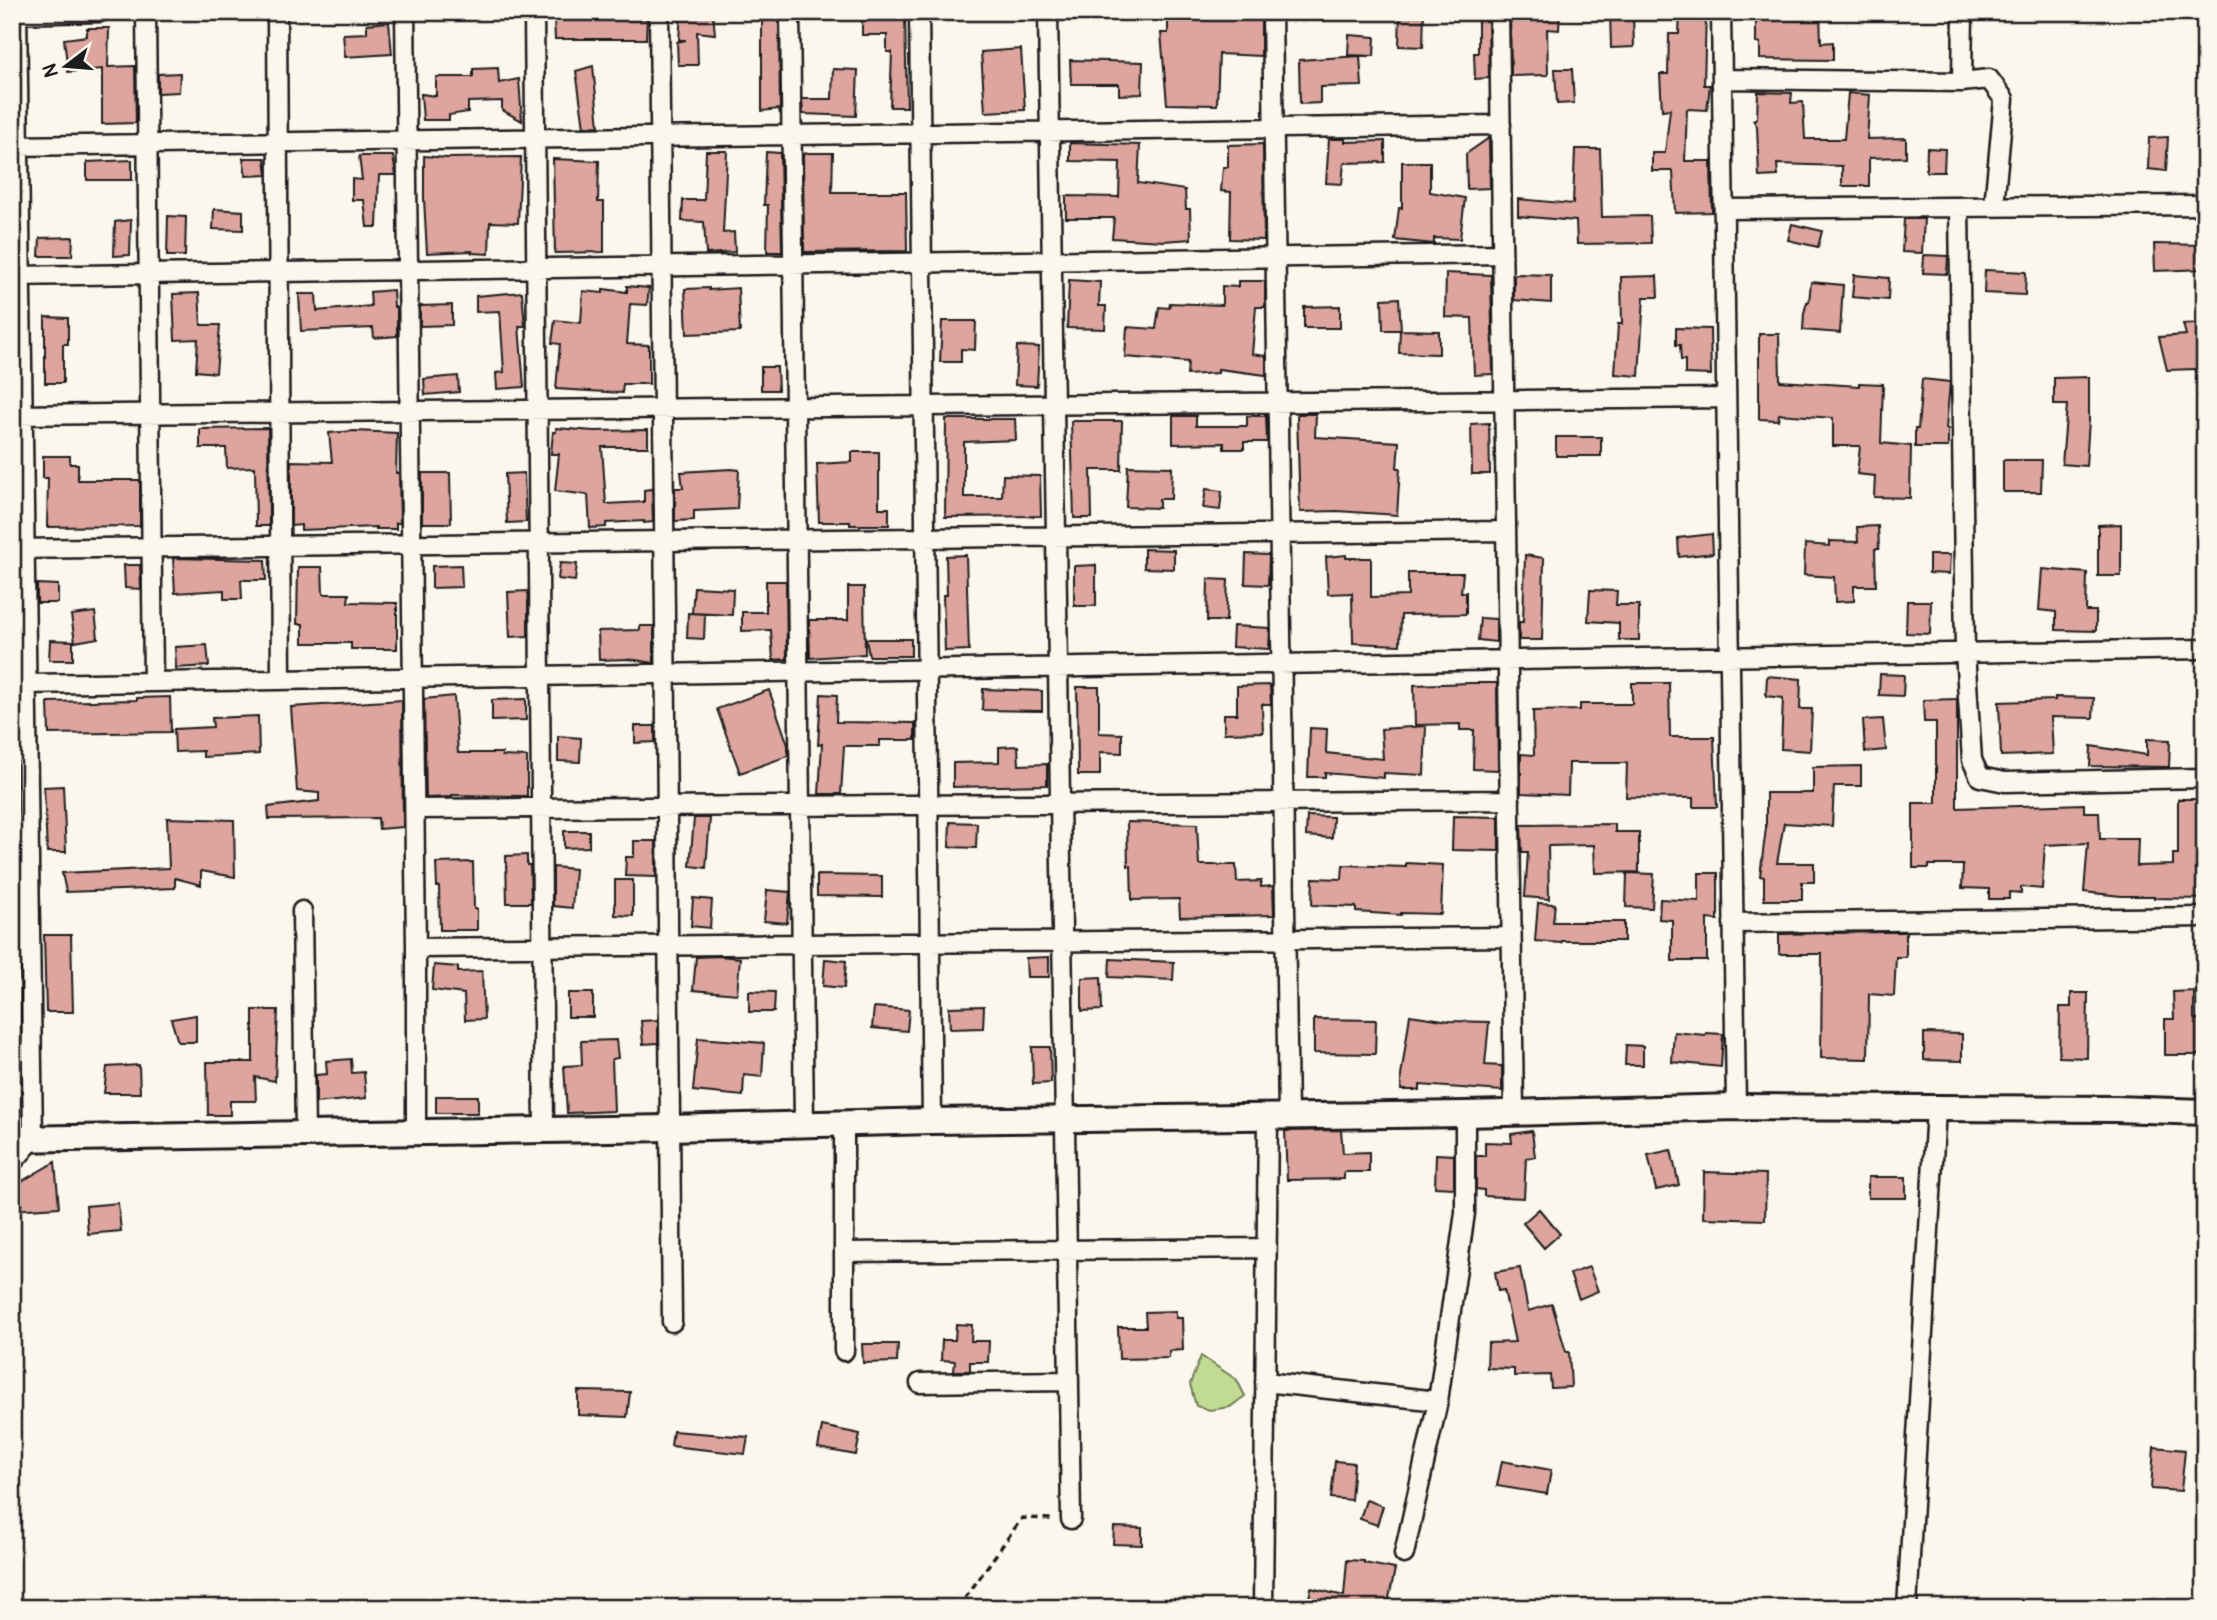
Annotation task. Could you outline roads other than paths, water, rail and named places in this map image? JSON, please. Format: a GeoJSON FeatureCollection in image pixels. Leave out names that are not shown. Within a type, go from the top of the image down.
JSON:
{"type":"FeatureCollection","features":[{"type":"Feature","properties":{"kind":"street"},"geometry":{"type":"LineString","coordinates":[[12,1163],[22,1139],[22,679],[18,549],[15,13],[100,12]]}},
{"type":"Feature","properties":{"kind":"street"},"geometry":{"type":"LineString","coordinates":[[146,12],[153,682]]}},
{"type":"Feature","properties":{"kind":"street"},"geometry":{"type":"LineString","coordinates":[[277,12],[281,680]]}},
{"type":"Feature","properties":{"kind":"street"},"geometry":{"type":"LineString","coordinates":[[405,12],[415,808],[416,1132]]}},
{"type":"Feature","properties":{"kind":"street"},"geometry":{"type":"LineString","coordinates":[[534,12],[544,1130]]}},
{"type":"Feature","properties":{"kind":"street"},"geometry":{"type":"LineString","coordinates":[[659,12],[671,1322]]}},
{"type":"Feature","properties":{"kind":"street"},"geometry":{"type":"LineString","coordinates":[[790,12],[804,1123]]}},
{"type":"Feature","properties":{"kind":"street"},"geometry":{"type":"LineString","coordinates":[[919,12],[932,1121]]}},
{"type":"Feature","properties":{"kind":"street"},"geometry":{"type":"LineString","coordinates":[[1048,12],[1071,1519]]}},
{"type":"Feature","properties":{"kind":"street"},"geometry":{"type":"LineString","coordinates":[[1263,1608],[1266,1248],[1278,1116],[1285,939],[1272,12]]}},
{"type":"Feature","properties":{"kind":"street"},"geometry":{"type":"LineString","coordinates":[[1499,12],[1514,1112]]}},
{"type":"Feature","properties":{"kind":"street"},"geometry":{"type":"LineString","coordinates":[[1721,12],[1736,1107]]}},
{"type":"Feature","properties":{"kind":"street"},"geometry":{"type":"LineString","coordinates":[[1962,82],[1963,12]]}},
{"type":"Feature","properties":{"kind":"street"},"geometry":{"type":"LineString","coordinates":[[1722,79],[1962,82],[1989,79],[2004,99],[1994,206]]}},
{"type":"Feature","properties":{"kind":"street"},"geometry":{"type":"LineString","coordinates":[[15,146],[1501,125]]}},
{"type":"Feature","properties":{"kind":"street"},"geometry":{"type":"LineString","coordinates":[[1724,209],[2205,205]]}},
{"type":"Feature","properties":{"kind":"street"},"geometry":{"type":"LineString","coordinates":[[1959,207],[1965,652],[1972,760],[1980,777],[2005,782],[2205,778]]}},
{"type":"Feature","properties":{"kind":"street"},"geometry":{"type":"LineString","coordinates":[[16,276],[1502,254]]}},
{"type":"Feature","properties":{"kind":"street"},"geometry":{"type":"LineString","coordinates":[[17,414],[1726,398]]}},
{"type":"Feature","properties":{"kind":"street"},"geometry":{"type":"LineString","coordinates":[[18,549],[1506,531]]}},
{"type":"Feature","properties":{"kind":"street"},"geometry":{"type":"LineString","coordinates":[[22,679],[153,682],[2205,649]]}},
{"type":"Feature","properties":{"kind":"street"},"geometry":{"type":"LineString","coordinates":[[415,808],[1510,800]]}},
{"type":"Feature","properties":{"kind":"street"},"geometry":{"type":"LineString","coordinates":[[302,911],[305,1134]]}},
{"type":"Feature","properties":{"kind":"street"},"geometry":{"type":"LineString","coordinates":[[1733,923],[2205,917]]}},
{"type":"Feature","properties":{"kind":"street"},"geometry":{"type":"LineString","coordinates":[[416,948],[1511,937]]}},
{"type":"Feature","properties":{"kind":"street"},"geometry":{"type":"LineString","coordinates":[[22,1139],[1736,1107],[2205,1112]]}},
{"type":"Feature","properties":{"kind":"street"},"geometry":{"type":"LineString","coordinates":[[1907,1608],[1936,1109]]}},
{"type":"Feature","properties":{"kind":"street"},"geometry":{"type":"LineString","coordinates":[[1404,1554],[1438,1401],[1465,1213],[1465,1114]]}},
{"type":"Feature","properties":{"kind":"street"},"geometry":{"type":"LineString","coordinates":[[844,1123],[844,1351]]}},
{"type":"Feature","properties":{"kind":"street"},"geometry":{"type":"LineString","coordinates":[[844,1252],[1266,1248]]}},
{"type":"Feature","properties":{"kind":"street"},"geometry":{"type":"LineString","coordinates":[[920,1383],[1069,1381]]}},
{"type":"Feature","properties":{"kind":"street"},"geometry":{"type":"LineString","coordinates":[[1265,1382],[1438,1401]]}}]}
